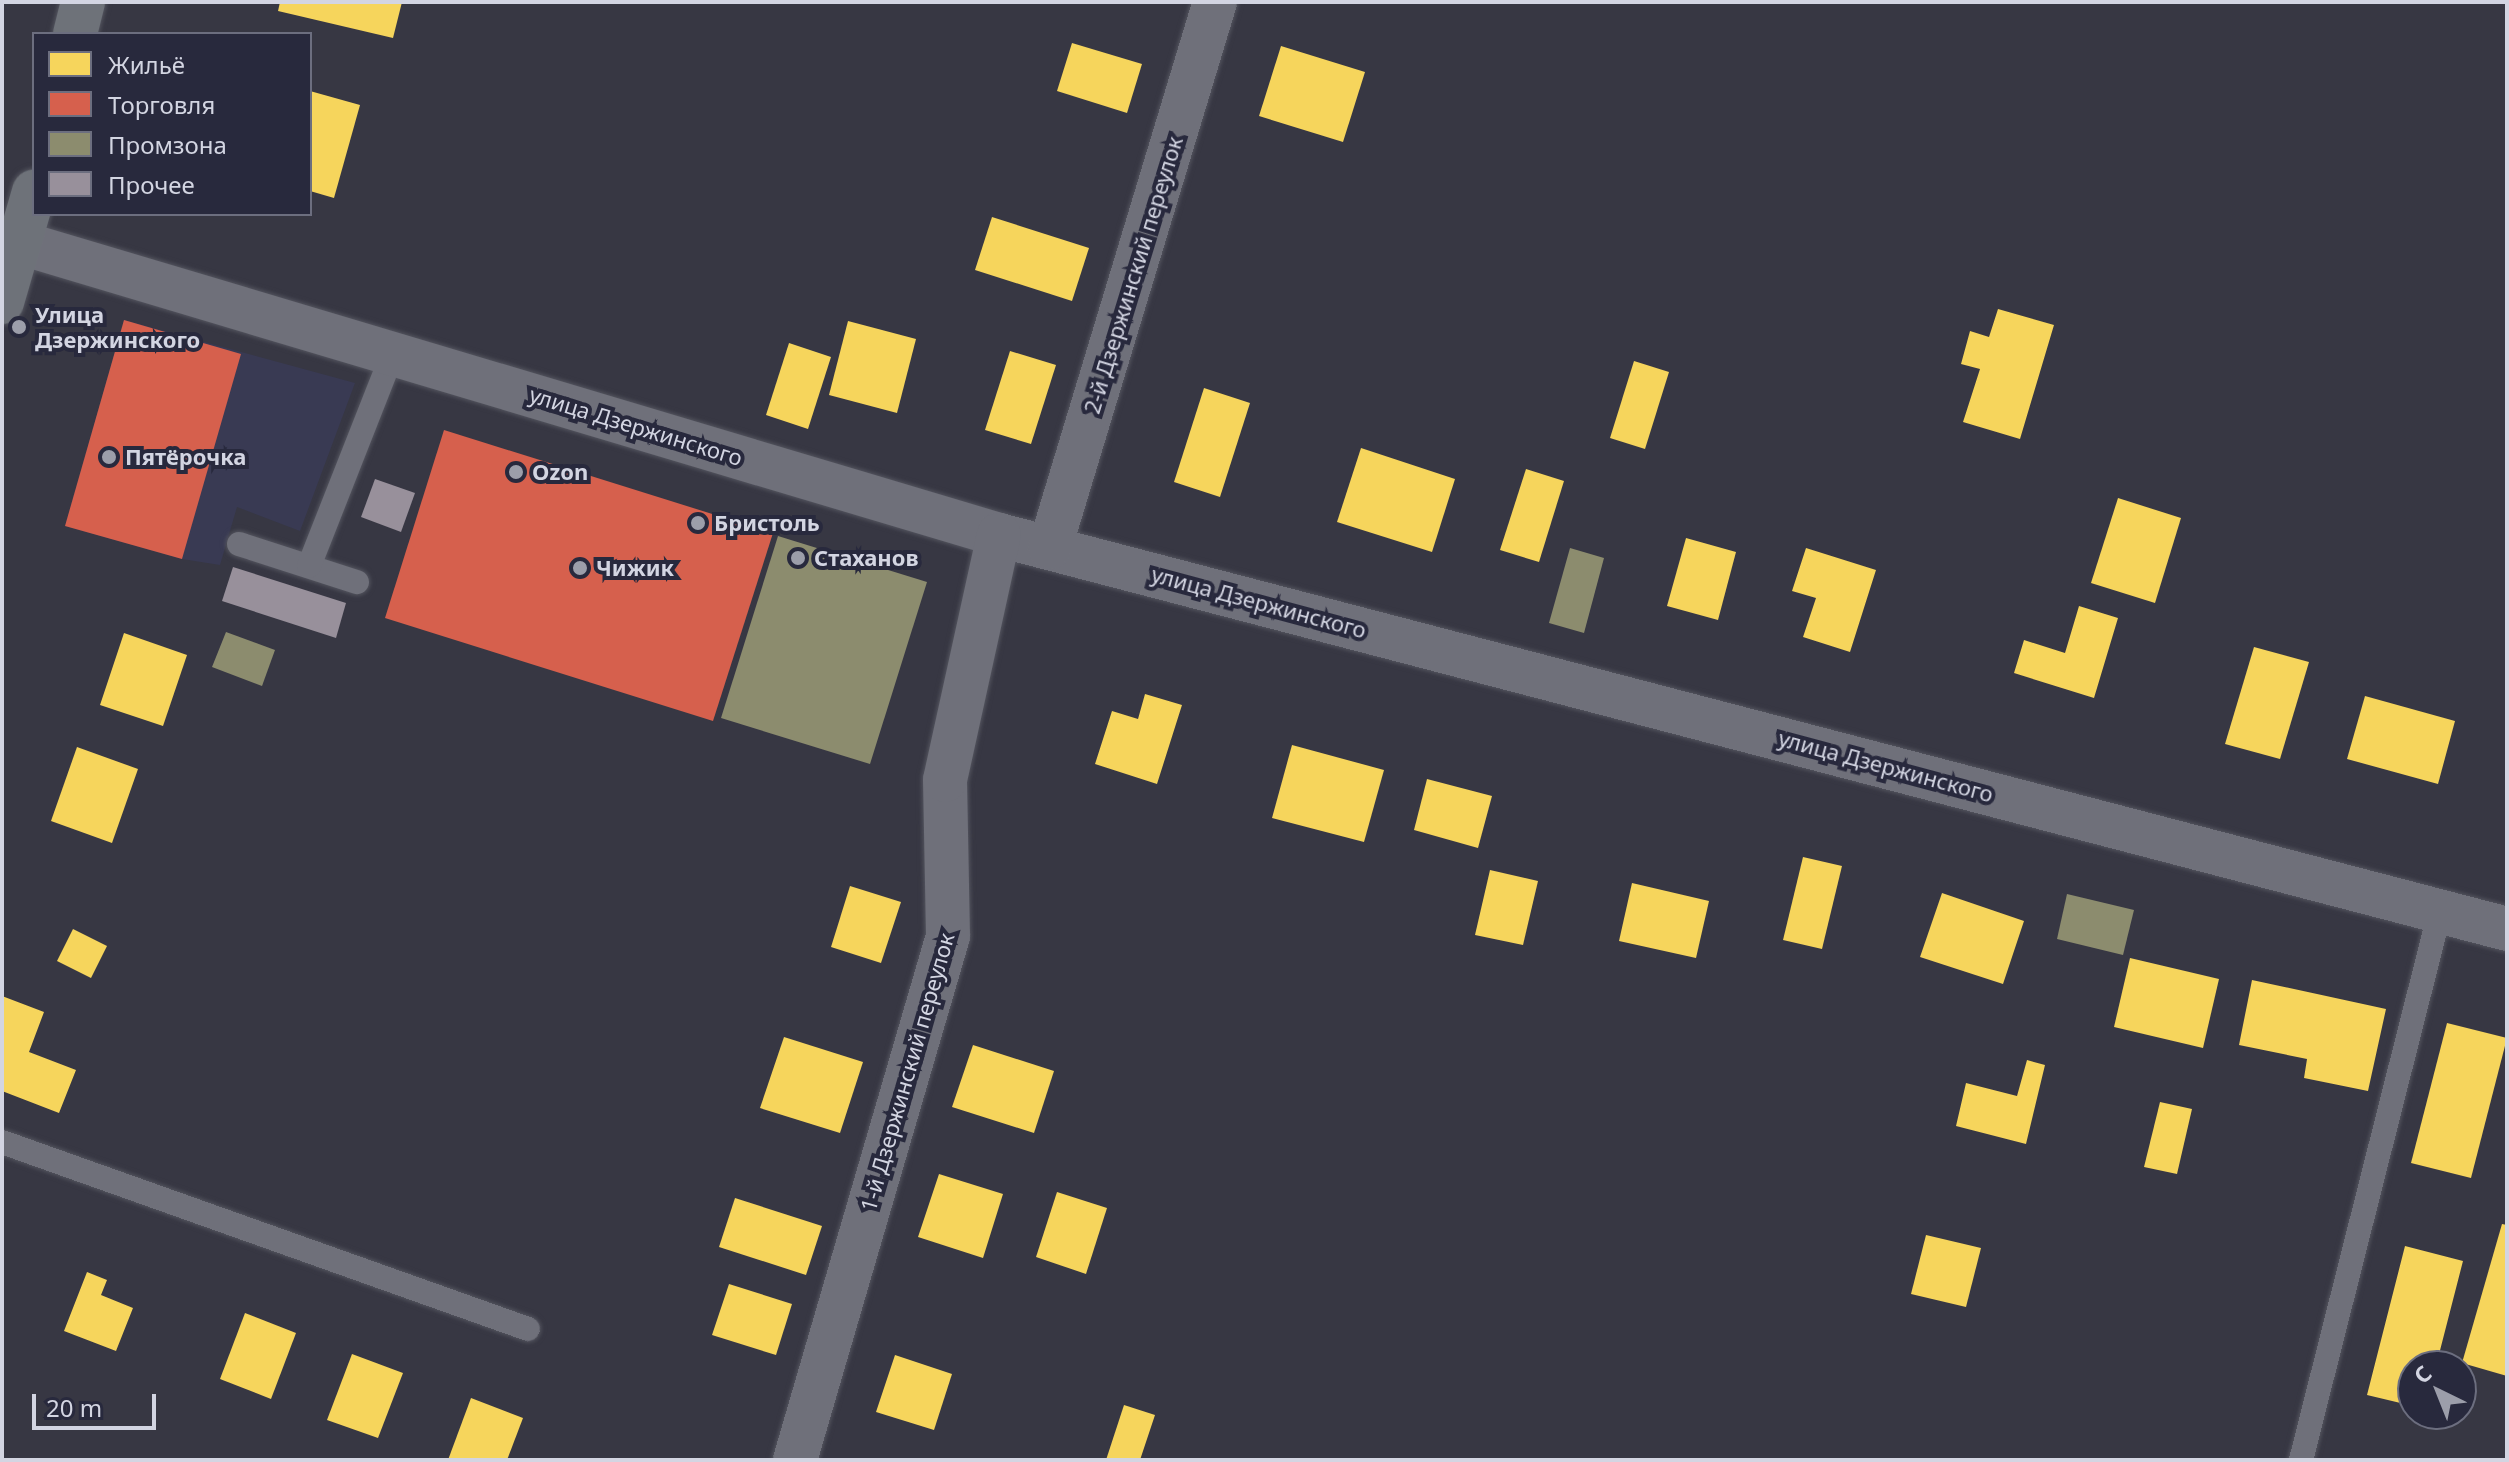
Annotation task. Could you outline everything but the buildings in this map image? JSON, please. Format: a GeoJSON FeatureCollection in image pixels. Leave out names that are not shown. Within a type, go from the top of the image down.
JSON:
{"type":"FeatureCollection","features":[{"type":"Feature","properties":{"kind":"main road"},"geometry":{"type":"LineString","coordinates":[[76,32],[83,2]]}},
{"type":"Feature","properties":{"kind":"main road"},"geometry":{"type":"LineString","coordinates":[[2,302],[32,200]]}},
{"type":"Feature","properties":{"kind":"street","name":"2-й Дзержинский переулок"},"geometry":{"type":"LineString","coordinates":[[1050,547],[1215,2]]}},
{"type":"Feature","properties":{"kind":"street","name":"улица Дзержинского"},"geometry":{"type":"LineString","coordinates":[[21,243],[999,535],[2507,929]]}},
{"type":"Feature","properties":{"kind":"street","name":"1-й Дзержинский переулок"},"geometry":{"type":"LineString","coordinates":[[795,1460],[948,936],[945,780],[999,535]]}},
{"type":"Feature","properties":{"kind":"lane"},"geometry":{"type":"LineString","coordinates":[[309,566],[393,353]]}},
{"type":"Feature","properties":{"kind":"lane"},"geometry":{"type":"LineString","coordinates":[[239,544],[357,582]]}},
{"type":"Feature","properties":{"kind":"lane"},"geometry":{"type":"LineString","coordinates":[[2301,1460],[2440,911]]}},
{"type":"Feature","properties":{"kind":"lane"},"geometry":{"type":"LineString","coordinates":[[2,1142],[528,1329]]}},
{"type":"Feature","properties":{"kind":"shaded area"},"geometry":{"type":"Polygon","coordinates":[[[124,320],[355,383],[300,531],[237,507],[220,565],[182,559],[65,526],[124,320]]]}},
{"type":"Feature","properties":{"kind":"place","name":"Улица Дзержинского"},"geometry":{"type":"Point","coordinates":[19,327]}},
{"type":"Feature","properties":{"kind":"place","name":"Пятёрочка"},"geometry":{"type":"Point","coordinates":[109,457]}},
{"type":"Feature","properties":{"kind":"place","name":"Ozon"},"geometry":{"type":"Point","coordinates":[516,472]}},
{"type":"Feature","properties":{"kind":"place","name":"Бристоль"},"geometry":{"type":"Point","coordinates":[698,523]}},
{"type":"Feature","properties":{"kind":"place","name":"Стаханов"},"geometry":{"type":"Point","coordinates":[798,558]}},
{"type":"Feature","properties":{"kind":"place","name":"Чижик"},"geometry":{"type":"Point","coordinates":[580,568]}}]}
